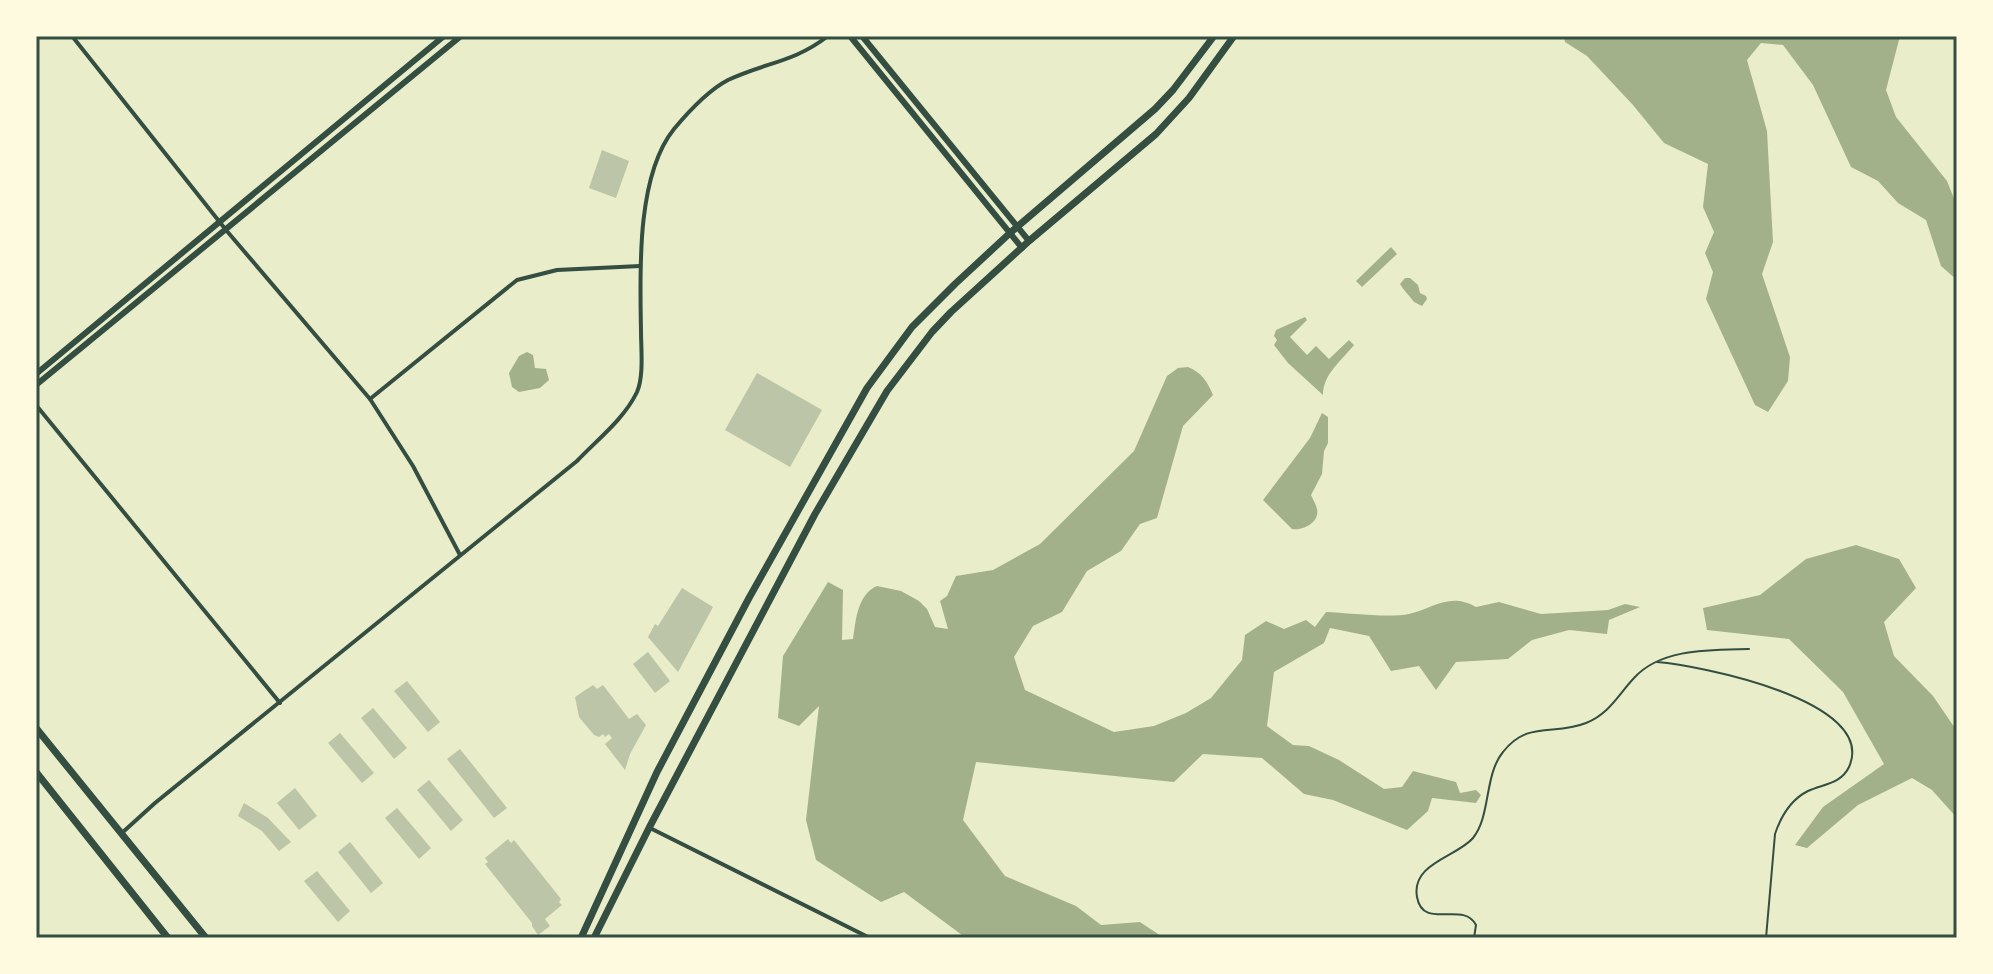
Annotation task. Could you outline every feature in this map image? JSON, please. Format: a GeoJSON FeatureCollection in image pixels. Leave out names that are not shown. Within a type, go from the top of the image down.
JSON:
{"type":"FeatureCollection","features":[{"type":"Feature","properties":{"kind":"main road"},"geometry":{"type":"LineString","coordinates":[[36,374],[444,36]]}},
{"type":"Feature","properties":{"kind":"main road"},"geometry":{"type":"LineString","coordinates":[[36,385],[461,36]]}},
{"type":"Feature","properties":{"kind":"main road"},"geometry":{"type":"LineString","coordinates":[[850,36],[1022,248]]}},
{"type":"Feature","properties":{"kind":"main road"},"geometry":{"type":"LineString","coordinates":[[862,36],[1029,241]]}},
{"type":"Feature","properties":{"kind":"main road"},"geometry":{"type":"LineString","coordinates":[[582,936],[657,772],[749,598],[859,403],[912,327],[1017,226],[1155,109],[1214,36]]}},
{"type":"Feature","properties":{"kind":"main road"},"geometry":{"type":"LineString","coordinates":[[594,938],[815,514],[887,391],[932,332],[1029,241],[1156,134],[1189,98],[1234,36]]}},
{"type":"Feature","properties":{"kind":"main road"},"geometry":{"type":"LineString","coordinates":[[36,728],[206,938]]}},
{"type":"Feature","properties":{"kind":"main road"},"geometry":{"type":"LineString","coordinates":[[36,772],[168,938]]}},
{"type":"Feature","properties":{"kind":"street"},"geometry":{"type":"LineString","coordinates":[[72,36],[226,230],[370,399],[413,466],[460,555]]}},
{"type":"Feature","properties":{"kind":"street"},"geometry":{"type":"LineString","coordinates":[[123,832],[577,461],[625,413],[639,388],[641,233],[654,170],[666,142],[681,120],[725,82],[789,60],[809,51],[828,36]]}},
{"type":"Feature","properties":{"kind":"street"},"geometry":{"type":"LineString","coordinates":[[370,399],[517,280],[557,270],[640,266]]}},
{"type":"Feature","properties":{"kind":"street"},"geometry":{"type":"LineString","coordinates":[[36,405],[281,704]]}},
{"type":"Feature","properties":{"kind":"street"},"geometry":{"type":"LineString","coordinates":[[649,828],[870,938]]}},
{"type":"Feature","properties":{"kind":"path"},"geometry":{"type":"LineString","coordinates":[[1474,938],[1476,925],[1470,916],[1460,913],[1441,916],[1429,912],[1420,904],[1417,889],[1428,869],[1476,833],[1493,771],[1503,752],[1529,732],[1577,726],[1595,719],[1614,704],[1636,676],[1656,662],[1687,653],[1749,649]]}},
{"type":"Feature","properties":{"kind":"path"},"geometry":{"type":"LineString","coordinates":[[1656,662],[1700,669],[1775,688],[1815,706],[1841,727],[1848,738],[1851,760],[1846,772],[1833,783],[1808,791],[1795,800],[1779,822],[1774,842],[1766,938]]}},
{"type":"Feature","properties":{"kind":"shaded area"},"geometry":{"type":"Polygon","coordinates":[[[1564,36],[1900,36],[1886,90],[1896,117],[1947,181],[1957,206],[1957,280],[1941,266],[1926,220],[1898,203],[1878,181],[1851,167],[1813,85],[1783,45],[1761,43],[1747,60],[1767,131],[1773,242],[1762,274],[1790,357],[1788,381],[1768,412],[1755,405],[1706,299],[1713,272],[1705,253],[1714,232],[1703,207],[1708,164],[1664,143],[1587,56],[1565,42],[1564,36]]]}},
{"type":"Feature","properties":{"kind":"shaded area"},"geometry":{"type":"Polygon","coordinates":[[[1391,247],[1397,254],[1362,287],[1356,281],[1391,247]]]}},
{"type":"Feature","properties":{"kind":"shaded area"},"geometry":{"type":"Polygon","coordinates":[[[1405,278],[1410,278],[1418,285],[1420,293],[1426,296],[1422,306],[1414,302],[1400,284],[1405,278]]]}},
{"type":"Feature","properties":{"kind":"shaded area"},"geometry":{"type":"Polygon","coordinates":[[[1305,317],[1307,320],[1290,337],[1307,355],[1316,346],[1329,359],[1349,340],[1354,345],[1329,374],[1323,395],[1288,363],[1274,345],[1276,330],[1305,317]]]}},
{"type":"Feature","properties":{"kind":"shaded area"},"geometry":{"type":"Polygon","coordinates":[[[527,352],[533,355],[535,368],[546,369],[549,380],[540,388],[519,392],[512,387],[509,373],[519,356],[527,352]]]}},
{"type":"Feature","properties":{"kind":"shaded area"},"geometry":{"type":"Polygon","coordinates":[[[1188,367],[1204,378],[1213,395],[1183,426],[1157,518],[1140,524],[1121,551],[1087,571],[1062,612],[1033,626],[1014,657],[1025,690],[1114,732],[1154,726],[1186,713],[1211,698],[1242,660],[1245,635],[1266,621],[1284,629],[1306,620],[1315,627],[1326,612],[1401,615],[1450,601],[1476,607],[1499,602],[1541,614],[1608,610],[1625,604],[1640,607],[1609,620],[1607,634],[1569,630],[1532,640],[1508,659],[1456,662],[1436,690],[1419,666],[1391,671],[1369,636],[1330,628],[1324,643],[1274,672],[1267,726],[1293,745],[1309,746],[1339,760],[1384,789],[1402,787],[1413,771],[1456,782],[1460,793],[1476,790],[1481,795],[1476,803],[1432,798],[1428,811],[1407,830],[1333,800],[1304,794],[1262,758],[1203,754],[1174,782],[976,762],[963,820],[1005,876],[1076,906],[1101,925],[1140,922],[1164,938],[966,938],[904,892],[881,902],[816,860],[806,820],[819,706],[799,726],[778,718],[783,656],[828,582],[843,590],[842,640],[853,639],[861,602],[877,586],[901,591],[919,601],[927,609],[935,627],[948,629],[940,601],[947,596],[956,576],[993,570],[1040,544],[1134,451],[1167,376],[1178,368],[1188,367]]]}},
{"type":"Feature","properties":{"kind":"shaded area"},"geometry":{"type":"Polygon","coordinates":[[[1322,413],[1328,417],[1328,443],[1324,451],[1322,474],[1311,495],[1317,507],[1316,518],[1301,529],[1292,529],[1263,500],[1310,438],[1322,413]]]}},
{"type":"Feature","properties":{"kind":"shaded area"},"geometry":{"type":"Polygon","coordinates":[[[1856,545],[1899,559],[1916,588],[1884,622],[1894,656],[1933,696],[1957,731],[1957,818],[1932,790],[1912,778],[1858,805],[1807,848],[1795,845],[1823,807],[1884,764],[1843,692],[1789,639],[1707,630],[1703,608],[1760,595],[1806,559],[1856,545]]]}},
{"type":"Feature","properties":{"kind":"building"},"geometry":{"type":"Polygon","coordinates":[[[602,150],[629,161],[616,198],[589,188],[602,150]]]}},
{"type":"Feature","properties":{"kind":"building"},"geometry":{"type":"Polygon","coordinates":[[[757,373],[822,410],[790,467],[725,430],[757,373]]]}},
{"type":"Feature","properties":{"kind":"building"},"geometry":{"type":"Polygon","coordinates":[[[682,588],[713,607],[678,672],[648,637],[682,588]]]}},
{"type":"Feature","properties":{"kind":"building"},"geometry":{"type":"Polygon","coordinates":[[[648,652],[670,681],[655,693],[633,664],[648,652]]]}},
{"type":"Feature","properties":{"kind":"building"},"geometry":{"type":"Polygon","coordinates":[[[407,681],[440,722],[428,732],[394,691],[407,681]]]}},
{"type":"Feature","properties":{"kind":"building"},"geometry":{"type":"Polygon","coordinates":[[[593,685],[597,689],[603,685],[629,719],[637,714],[646,725],[625,770],[605,744],[612,738],[609,734],[605,737],[603,734],[599,737],[594,735],[579,717],[575,697],[593,685]]]}},
{"type":"Feature","properties":{"kind":"building"},"geometry":{"type":"Polygon","coordinates":[[[373,708],[407,748],[394,759],[361,718],[373,708]]]}},
{"type":"Feature","properties":{"kind":"building"},"geometry":{"type":"Polygon","coordinates":[[[340,733],[374,773],[362,783],[328,743],[340,733]]]}},
{"type":"Feature","properties":{"kind":"building"},"geometry":{"type":"Polygon","coordinates":[[[460,749],[507,808],[494,818],[447,759],[460,749]]]}},
{"type":"Feature","properties":{"kind":"building"},"geometry":{"type":"Polygon","coordinates":[[[429,780],[463,820],[451,831],[417,790],[429,780]]]}},
{"type":"Feature","properties":{"kind":"building"},"geometry":{"type":"Polygon","coordinates":[[[295,788],[317,816],[299,830],[277,803],[295,788]]]}},
{"type":"Feature","properties":{"kind":"building"},"geometry":{"type":"Polygon","coordinates":[[[244,803],[268,818],[291,842],[279,851],[262,831],[238,816],[244,803]]]}},
{"type":"Feature","properties":{"kind":"building"},"geometry":{"type":"Polygon","coordinates":[[[397,808],[431,848],[419,859],[385,818],[397,808]]]}},
{"type":"Feature","properties":{"kind":"building"},"geometry":{"type":"Polygon","coordinates":[[[508,839],[511,843],[514,840],[561,899],[559,902],[562,905],[545,919],[550,926],[538,935],[485,864],[488,862],[485,858],[508,839]]]}},
{"type":"Feature","properties":{"kind":"building"},"geometry":{"type":"Polygon","coordinates":[[[350,842],[383,883],[371,893],[338,852],[350,842]]]}},
{"type":"Feature","properties":{"kind":"building"},"geometry":{"type":"Polygon","coordinates":[[[317,871],[350,911],[338,922],[304,881],[317,871]]]}}]}
